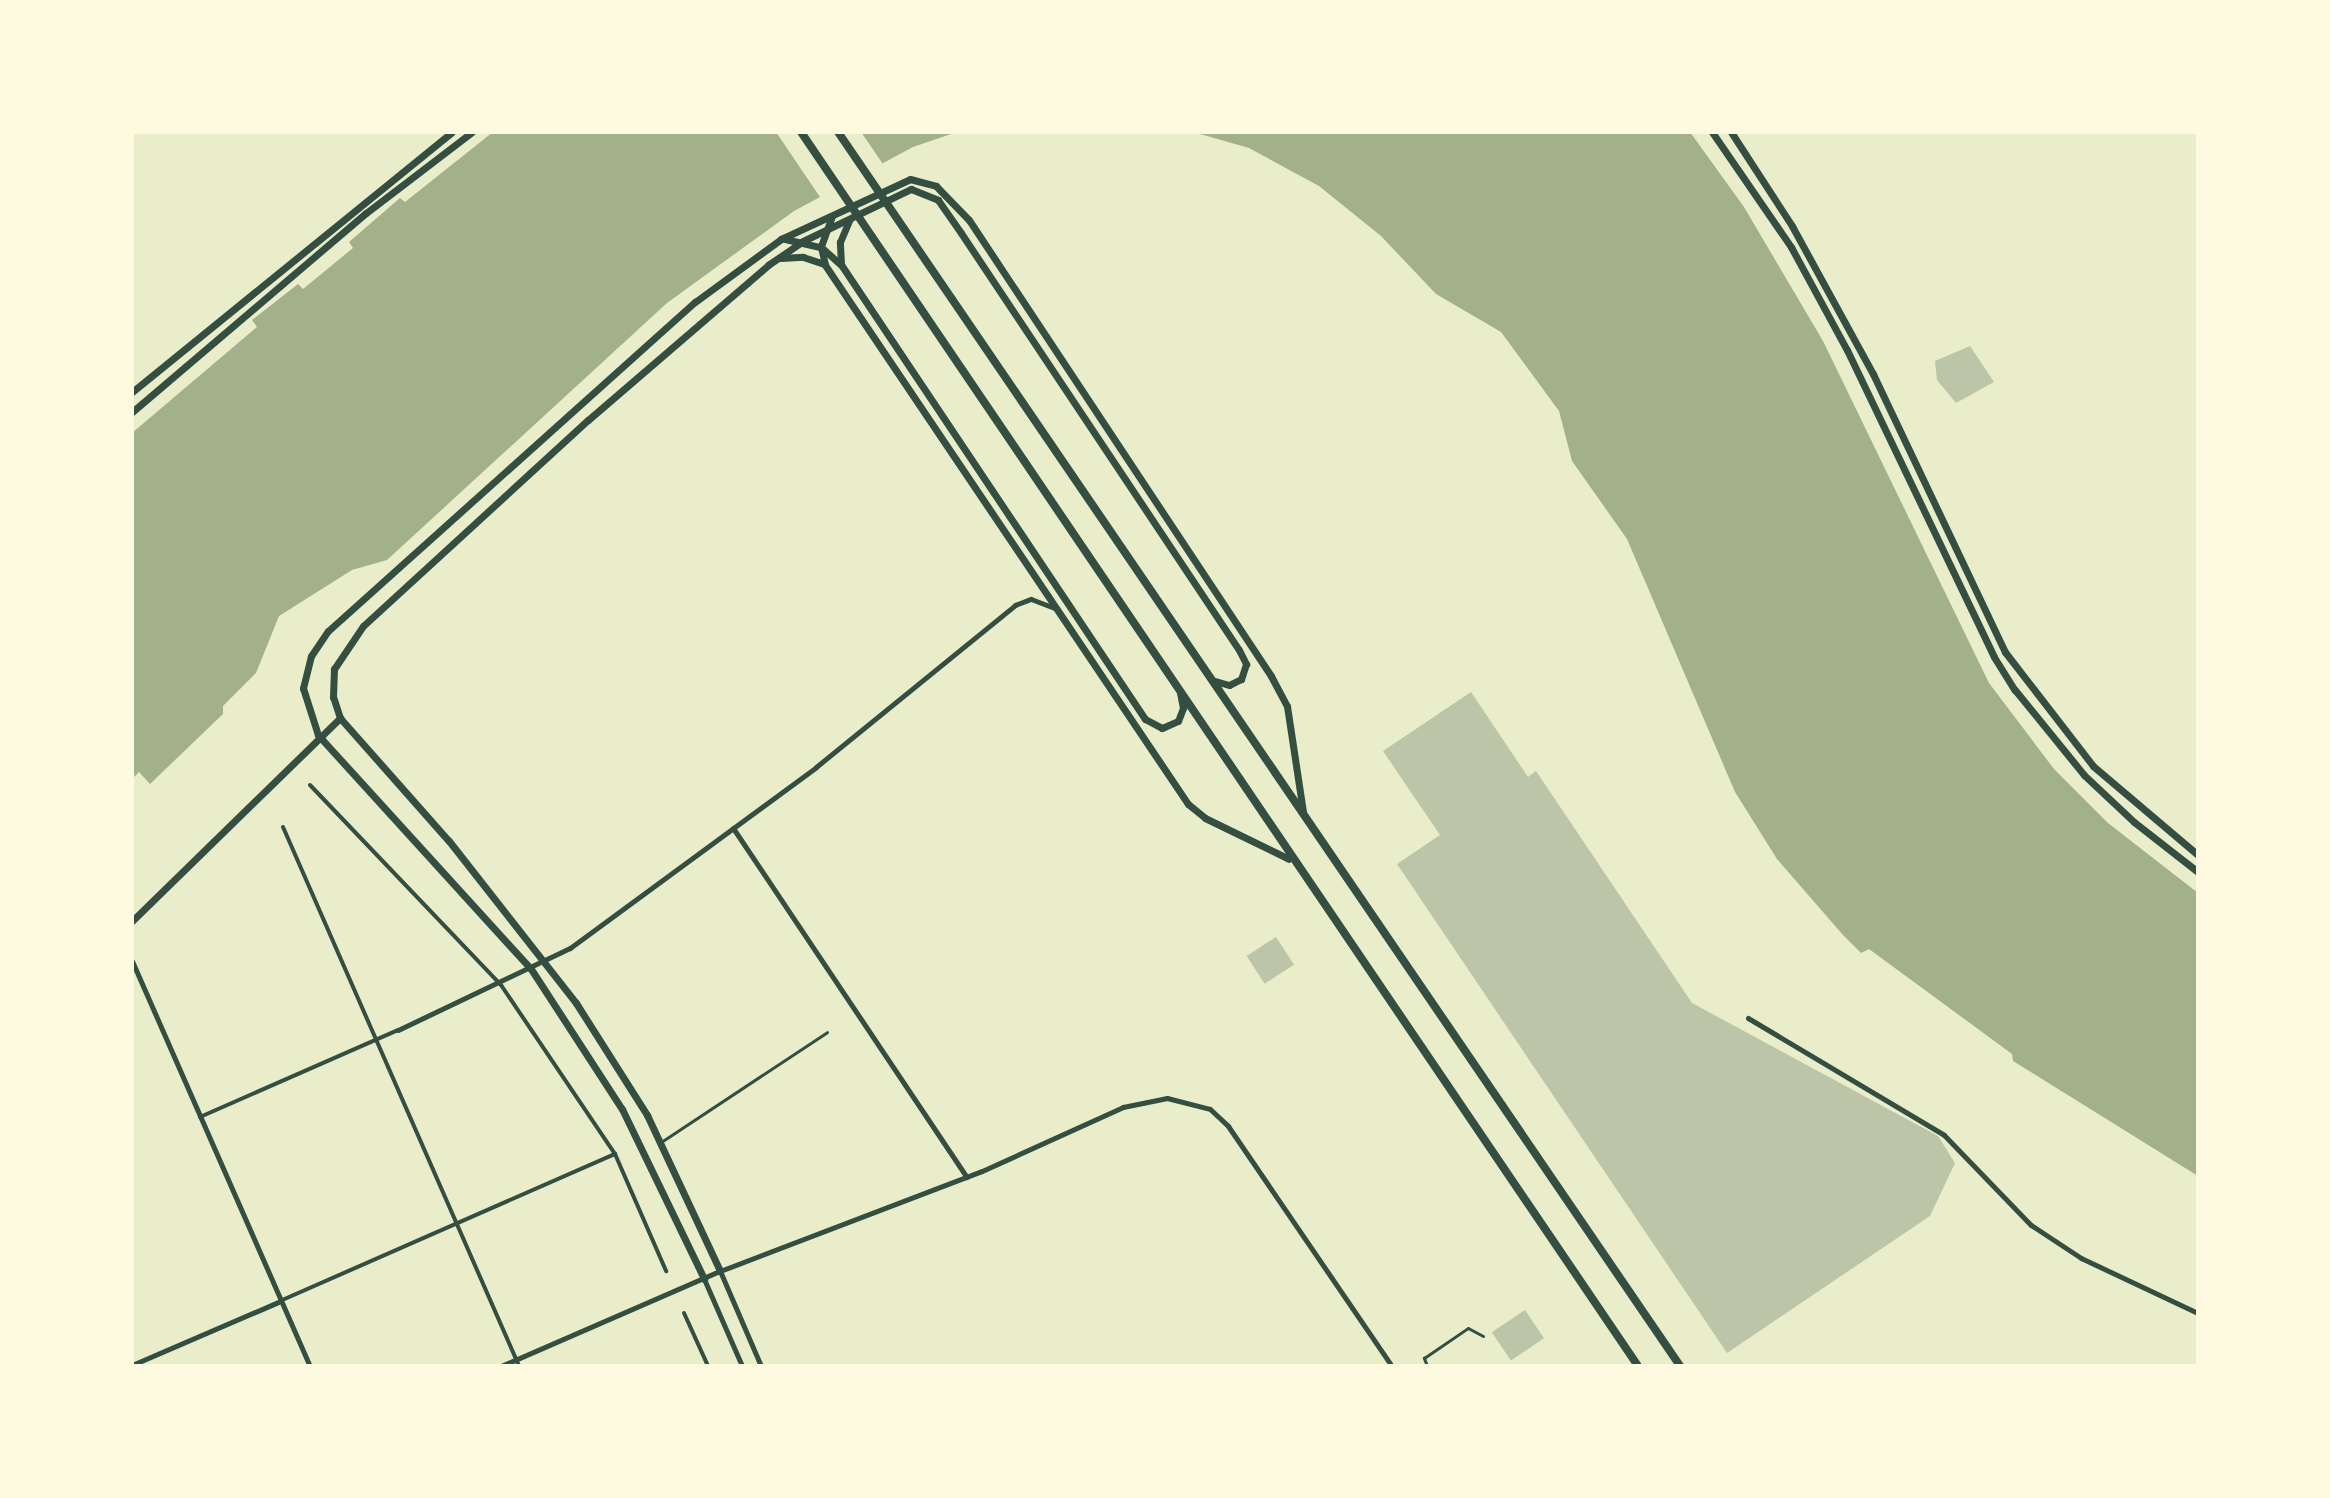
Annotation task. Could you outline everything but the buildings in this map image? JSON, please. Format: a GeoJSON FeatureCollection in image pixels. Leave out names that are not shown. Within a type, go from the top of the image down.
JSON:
{"type":"FeatureCollection","features":[{"type":"Feature","properties":{"kind":"main road"},"geometry":{"type":"LineString","coordinates":[[132,392],[452,132]]}},
{"type":"Feature","properties":{"kind":"main road"},"geometry":{"type":"LineString","coordinates":[[132,412],[344,230],[472,132]]}},
{"type":"Feature","properties":{"kind":"main road"},"geometry":{"type":"LineString","coordinates":[[801,132],[1289,859],[1638,1366]]}},
{"type":"Feature","properties":{"kind":"main road"},"geometry":{"type":"LineString","coordinates":[[838,132],[1205,677],[1680,1366]]}},
{"type":"Feature","properties":{"kind":"main road"},"geometry":{"type":"LineString","coordinates":[[1712,132],[1791,247],[1847,350],[1994,657],[2015,690],[2090,781],[2198,872]]}},
{"type":"Feature","properties":{"kind":"main road"},"geometry":{"type":"LineString","coordinates":[[1731,132],[1792,226],[1873,374],[2005,652],[2093,766],[2198,855]]}},
{"type":"Feature","properties":{"kind":"main road"},"geometry":{"type":"LineString","coordinates":[[704,1279],[622,1109],[531,969],[318,735],[303,688],[311,656],[328,631],[644,346],[781,239],[910,179],[936,186],[969,220],[1284,698],[1304,818]]}},
{"type":"Feature","properties":{"kind":"main road"},"geometry":{"type":"LineString","coordinates":[[720,1271],[661,1142],[613,1058],[546,961],[340,718],[333,697],[334,669],[351,638],[588,420],[775,259],[803,241],[911,189],[938,200],[1239,650],[1246,664],[1241,679],[1229,685],[1205,677]]}},
{"type":"Feature","properties":{"kind":"main road"},"geometry":{"type":"LineString","coordinates":[[833,214],[824,231],[821,247],[825,265],[1188,804],[1205,818],[1289,859]]}},
{"type":"Feature","properties":{"kind":"main road"},"geometry":{"type":"LineString","coordinates":[[842,266],[840,242],[852,217]]}},
{"type":"Feature","properties":{"kind":"main road"},"geometry":{"type":"LineString","coordinates":[[781,239],[821,247],[842,266],[1145,719],[1162,728],[1178,721],[1183,708],[1180,693]]}},
{"type":"Feature","properties":{"kind":"main road"},"geometry":{"type":"LineString","coordinates":[[775,259],[803,257],[825,265]]}},
{"type":"Feature","properties":{"kind":"main road"},"geometry":{"type":"LineString","coordinates":[[132,921],[318,735],[340,718]]}},
{"type":"Feature","properties":{"kind":"street"},"geometry":{"type":"LineString","coordinates":[[200,1117],[501,985],[546,961],[733,828],[1015,605],[1031,599],[1057,610]]}},
{"type":"Feature","properties":{"kind":"street"},"geometry":{"type":"LineString","coordinates":[[310,785],[501,985],[615,1154],[666,1271]]}},
{"type":"Feature","properties":{"kind":"street"},"geometry":{"type":"LineString","coordinates":[[283,827],[518,1363]]}},
{"type":"Feature","properties":{"kind":"street"},"geometry":{"type":"LineString","coordinates":[[733,828],[967,1177]]}},
{"type":"Feature","properties":{"kind":"street"},"geometry":{"type":"LineString","coordinates":[[133,965],[310,1366]]}},
{"type":"Feature","properties":{"kind":"street"},"geometry":{"type":"LineString","coordinates":[[1748,1018],[1944,1135],[2009,1208],[2043,1234],[2081,1258],[2198,1313]]}},
{"type":"Feature","properties":{"kind":"street"},"geometry":{"type":"LineString","coordinates":[[501,1366],[518,1363],[720,1271],[967,1177],[1140,1102],[1167,1098],[1210,1109],[1244,1146],[1392,1366]]}},
{"type":"Feature","properties":{"kind":"street"},"geometry":{"type":"LineString","coordinates":[[132,1365],[615,1154]]}},
{"type":"Feature","properties":{"kind":"street"},"geometry":{"type":"LineString","coordinates":[[720,1271],[761,1366]]}},
{"type":"Feature","properties":{"kind":"street"},"geometry":{"type":"LineString","coordinates":[[704,1279],[742,1366]]}},
{"type":"Feature","properties":{"kind":"street"},"geometry":{"type":"LineString","coordinates":[[684,1313],[708,1366]]}},
{"type":"Feature","properties":{"kind":"lane"},"geometry":{"type":"LineString","coordinates":[[661,1142],[827,1032]]}},
{"type":"Feature","properties":{"kind":"lane"},"geometry":{"type":"LineString","coordinates":[[1427,1366],[1424,1358],[1468,1328],[1483,1336]]}},
{"type":"Feature","properties":{"kind":"shaded area"},"geometry":{"type":"Polygon","coordinates":[[[493,132],[957,132],[913,147],[794,211],[667,303],[387,560],[352,570],[279,616],[256,673],[223,706],[223,714],[150,784],[139,772],[132,779],[132,433],[257,327],[252,320],[298,284],[303,289],[353,248],[349,242],[400,198],[405,202],[493,132]]]}},
{"type":"Feature","properties":{"kind":"shaded area"},"geometry":{"type":"Polygon","coordinates":[[[1193,132],[1690,132],[1744,207],[1823,341],[1989,683],[2054,769],[2108,823],[2198,893],[2198,1176],[2013,1061],[2012,1054],[1869,949],[1861,953],[1843,935],[1777,859],[1735,792],[1627,539],[1572,461],[1559,411],[1501,332],[1436,294],[1381,236],[1319,186],[1249,148],[1193,132]]]}},
{"type":"Feature","properties":{"kind":"pier"},"geometry":{"type":"Polygon","coordinates":[[[776,132],[861,132],[885,167],[822,200],[776,132]]]}}]}
